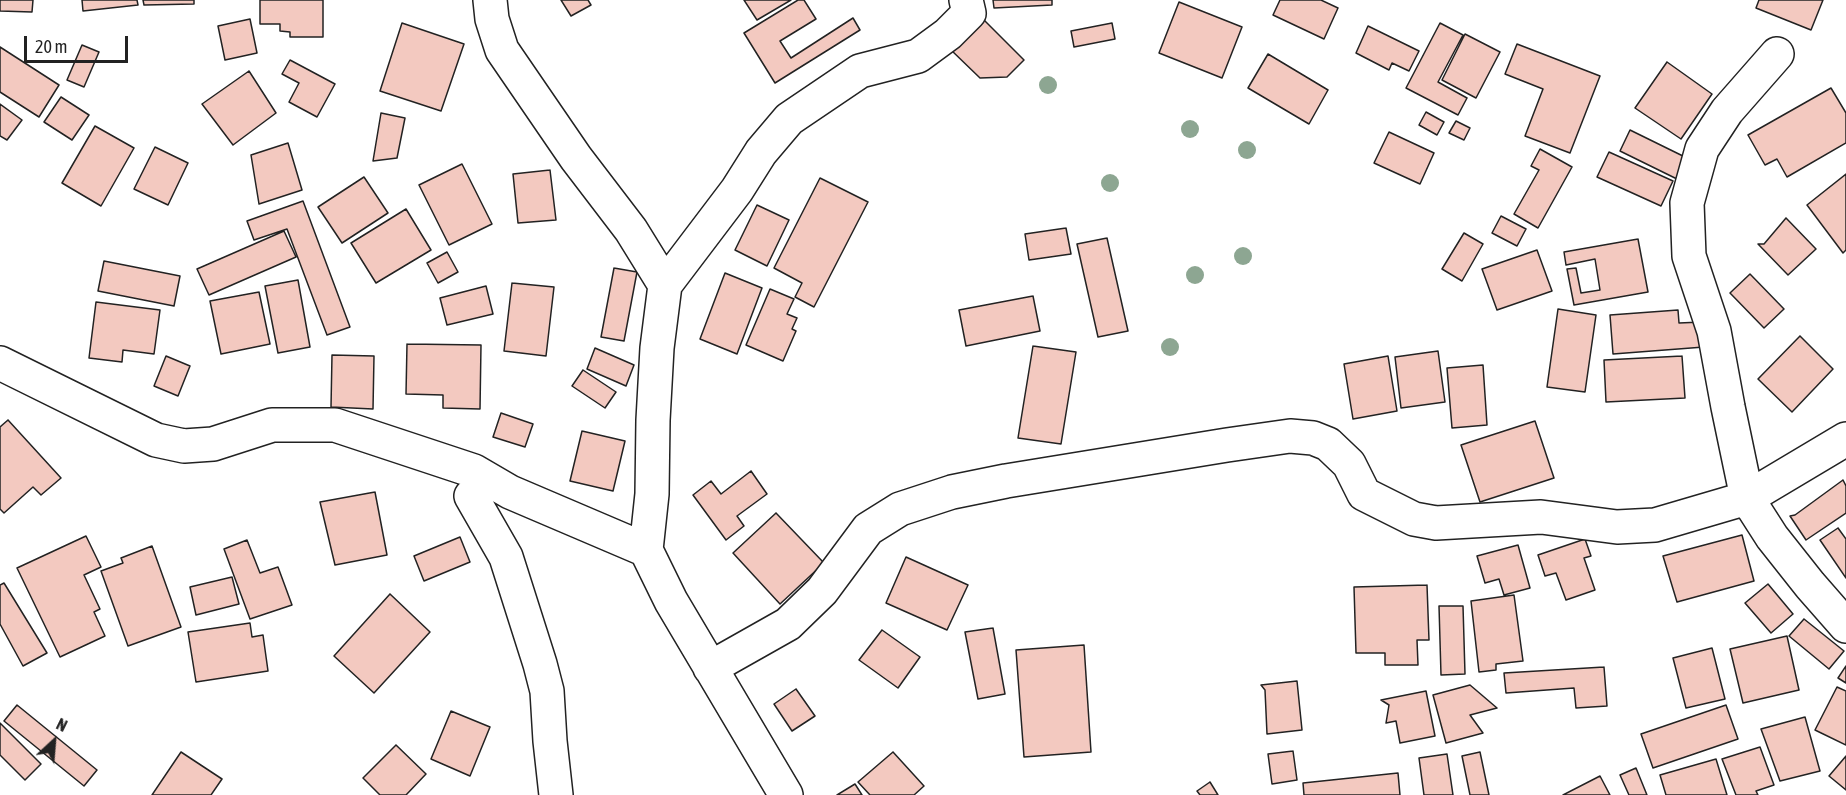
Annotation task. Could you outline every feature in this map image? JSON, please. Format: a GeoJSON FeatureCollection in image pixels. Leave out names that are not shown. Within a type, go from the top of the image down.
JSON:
{"type":"FeatureCollection","features":[{"type":"Feature","properties":{"kind":"street"},"geometry":{"type":"LineString","coordinates":[[490,0],[492,20],[502,50],[576,158],[631,230],[665,285]]}},
{"type":"Feature","properties":{"kind":"street"},"geometry":{"type":"LineString","coordinates":[[786,795],[671,601],[646,550],[652,494],[652,420],[657,348],[665,285],[737,190],[761,152],[789,119],[860,71],[918,56],[948,34],[969,13],[966,0]]}},
{"type":"Feature","properties":{"kind":"street"},"geometry":{"type":"LineString","coordinates":[[1777,54],[1727,111],[1702,149],[1687,203],[1689,256],[1714,331],[1747,498],[1772,537],[1846,626]]}},
{"type":"Feature","properties":{"kind":"street"},"geometry":{"type":"LineString","coordinates":[[7,375],[156,440],[184,446],[213,444],[272,425],[335,425],[474,471],[510,492],[646,550]]}},
{"type":"Feature","properties":{"kind":"street"},"geometry":{"type":"LineString","coordinates":[[710,668],[788,624],[822,591],[868,529],[900,509],[952,492],[1006,481],[1152,456],[1290,436],[1313,438],[1328,444],[1349,464],[1365,494],[1414,519],[1436,523],[1541,517],[1617,527],[1655,525],[1747,498],[1846,439]]}},
{"type":"Feature","properties":{"kind":"street"},"geometry":{"type":"LineString","coordinates":[[471,496],[506,557],[537,653],[547,690],[556,795]]}},
{"type":"Feature","properties":{"kind":"building"},"geometry":{"type":"Polygon","coordinates":[[[0,0],[33,0],[32,12],[0,11],[0,0]]]}},
{"type":"Feature","properties":{"kind":"building"},"geometry":{"type":"Polygon","coordinates":[[[82,0],[137,0],[138,5],[83,11],[82,0]]]}},
{"type":"Feature","properties":{"kind":"building"},"geometry":{"type":"Polygon","coordinates":[[[143,0],[194,0],[194,4],[144,5],[143,0]]]}},
{"type":"Feature","properties":{"kind":"building"},"geometry":{"type":"Polygon","coordinates":[[[260,0],[323,0],[323,37],[290,37],[290,32],[280,31],[280,24],[260,24],[260,0]]]}},
{"type":"Feature","properties":{"kind":"building"},"geometry":{"type":"Polygon","coordinates":[[[561,0],[588,0],[591,5],[571,16],[561,0]]]}},
{"type":"Feature","properties":{"kind":"building"},"geometry":{"type":"Polygon","coordinates":[[[744,0],[791,0],[757,20],[744,0]]]}},
{"type":"Feature","properties":{"kind":"building"},"geometry":{"type":"Polygon","coordinates":[[[798,0],[804,0],[816,19],[780,41],[791,58],[853,18],[860,30],[775,83],[744,33],[798,0]]]}},
{"type":"Feature","properties":{"kind":"building"},"geometry":{"type":"Polygon","coordinates":[[[993,0],[1052,0],[1052,5],[994,8],[993,0]]]}},
{"type":"Feature","properties":{"kind":"building"},"geometry":{"type":"Polygon","coordinates":[[[1280,0],[1321,0],[1338,8],[1324,39],[1273,15],[1280,0]]]}},
{"type":"Feature","properties":{"kind":"building"},"geometry":{"type":"Polygon","coordinates":[[[1759,0],[1823,0],[1811,30],[1756,8],[1759,0]]]}},
{"type":"Feature","properties":{"kind":"building"},"geometry":{"type":"Polygon","coordinates":[[[1179,2],[1242,27],[1222,78],[1159,53],[1179,2]]]}},
{"type":"Feature","properties":{"kind":"building"},"geometry":{"type":"Polygon","coordinates":[[[982,18],[1024,60],[1007,77],[980,78],[950,49],[982,18]]]}},
{"type":"Feature","properties":{"kind":"building"},"geometry":{"type":"Polygon","coordinates":[[[250,19],[257,53],[225,60],[218,26],[250,19]]]}},
{"type":"Feature","properties":{"kind":"building"},"geometry":{"type":"Polygon","coordinates":[[[402,23],[464,44],[441,111],[380,91],[402,23]]]}},
{"type":"Feature","properties":{"kind":"building"},"geometry":{"type":"Polygon","coordinates":[[[1112,23],[1115,39],[1074,47],[1071,31],[1112,23]]]}},
{"type":"Feature","properties":{"kind":"building"},"geometry":{"type":"Polygon","coordinates":[[[1440,23],[1463,35],[1438,82],[1467,98],[1458,115],[1406,88],[1440,23]]]}},
{"type":"Feature","properties":{"kind":"building"},"geometry":{"type":"Polygon","coordinates":[[[1368,26],[1419,51],[1409,71],[1392,63],[1389,70],[1356,53],[1368,26]]]}},
{"type":"Feature","properties":{"kind":"building"},"geometry":{"type":"Polygon","coordinates":[[[1465,34],[1500,52],[1476,98],[1442,80],[1465,34]]]}},
{"type":"Feature","properties":{"kind":"building"},"geometry":{"type":"Polygon","coordinates":[[[1517,44],[1600,76],[1570,153],[1525,136],[1543,89],[1505,74],[1517,44]]]}},
{"type":"Feature","properties":{"kind":"building"},"geometry":{"type":"Polygon","coordinates":[[[82,45],[99,52],[84,87],[67,80],[82,45]]]}},
{"type":"Feature","properties":{"kind":"building"},"geometry":{"type":"Polygon","coordinates":[[[0,47],[59,85],[39,117],[0,92],[0,47]]]}},
{"type":"Feature","properties":{"kind":"building"},"geometry":{"type":"Polygon","coordinates":[[[1268,54],[1328,90],[1309,124],[1248,88],[1268,54]]]}},
{"type":"Feature","properties":{"kind":"building"},"geometry":{"type":"Polygon","coordinates":[[[290,60],[335,84],[317,117],[289,102],[299,83],[282,74],[290,60]]]}},
{"type":"Feature","properties":{"kind":"building"},"geometry":{"type":"Polygon","coordinates":[[[1667,62],[1712,94],[1681,139],[1635,108],[1667,62]]]}},
{"type":"Feature","properties":{"kind":"building"},"geometry":{"type":"Polygon","coordinates":[[[249,71],[276,113],[233,145],[202,104],[249,71]]]}},
{"type":"Feature","properties":{"kind":"building"},"geometry":{"type":"Polygon","coordinates":[[[1831,88],[1846,113],[1846,143],[1787,177],[1777,159],[1765,165],[1748,135],[1831,88]]]}},
{"type":"Feature","properties":{"kind":"building"},"geometry":{"type":"Polygon","coordinates":[[[61,97],[89,115],[72,140],[44,122],[61,97]]]}},
{"type":"Feature","properties":{"kind":"building"},"geometry":{"type":"Polygon","coordinates":[[[0,104],[22,120],[7,140],[0,136],[0,104]]]}},
{"type":"Feature","properties":{"kind":"building"},"geometry":{"type":"Polygon","coordinates":[[[1426,112],[1444,122],[1437,135],[1419,125],[1426,112]]]}},
{"type":"Feature","properties":{"kind":"building"},"geometry":{"type":"Polygon","coordinates":[[[381,113],[405,118],[397,158],[373,161],[381,113]]]}},
{"type":"Feature","properties":{"kind":"building"},"geometry":{"type":"Polygon","coordinates":[[[1456,121],[1470,128],[1464,140],[1449,133],[1456,121]]]}},
{"type":"Feature","properties":{"kind":"building"},"geometry":{"type":"Polygon","coordinates":[[[95,126],[134,148],[101,206],[62,183],[95,126]]]}},
{"type":"Feature","properties":{"kind":"building"},"geometry":{"type":"Polygon","coordinates":[[[1630,130],[1689,159],[1679,180],[1620,151],[1630,130]]]}},
{"type":"Feature","properties":{"kind":"building"},"geometry":{"type":"Polygon","coordinates":[[[1389,132],[1434,153],[1420,184],[1374,163],[1389,132]]]}},
{"type":"Feature","properties":{"kind":"building"},"geometry":{"type":"Polygon","coordinates":[[[288,143],[302,190],[259,204],[251,155],[288,143]]]}},
{"type":"Feature","properties":{"kind":"building"},"geometry":{"type":"Polygon","coordinates":[[[155,147],[188,163],[168,205],[134,189],[155,147]]]}},
{"type":"Feature","properties":{"kind":"building"},"geometry":{"type":"Polygon","coordinates":[[[1540,149],[1572,167],[1538,228],[1514,214],[1539,170],[1531,166],[1540,149]]]}},
{"type":"Feature","properties":{"kind":"building"},"geometry":{"type":"Polygon","coordinates":[[[1609,152],[1673,181],[1661,206],[1597,177],[1609,152]]]}},
{"type":"Feature","properties":{"kind":"building"},"geometry":{"type":"Polygon","coordinates":[[[462,164],[492,224],[449,245],[419,185],[462,164]]]}},
{"type":"Feature","properties":{"kind":"building"},"geometry":{"type":"Polygon","coordinates":[[[550,170],[556,220],[518,223],[513,174],[550,170]]]}},
{"type":"Feature","properties":{"kind":"building"},"geometry":{"type":"Polygon","coordinates":[[[1846,174],[1846,250],[1843,253],[1807,205],[1846,174]]]}},
{"type":"Feature","properties":{"kind":"building"},"geometry":{"type":"Polygon","coordinates":[[[364,177],[388,213],[342,243],[318,207],[364,177]]]}},
{"type":"Feature","properties":{"kind":"building"},"geometry":{"type":"Polygon","coordinates":[[[820,178],[868,202],[814,307],[795,297],[802,283],[774,268],[820,178]]]}},
{"type":"Feature","properties":{"kind":"building"},"geometry":{"type":"Polygon","coordinates":[[[303,201],[350,327],[327,335],[287,229],[254,240],[247,221],[303,201]]]}},
{"type":"Feature","properties":{"kind":"building"},"geometry":{"type":"Polygon","coordinates":[[[757,205],[789,220],[767,266],[735,250],[757,205]]]}},
{"type":"Feature","properties":{"kind":"building"},"geometry":{"type":"Polygon","coordinates":[[[406,209],[431,250],[376,283],[351,243],[406,209]]]}},
{"type":"Feature","properties":{"kind":"building"},"geometry":{"type":"Polygon","coordinates":[[[1501,216],[1526,229],[1517,246],[1492,233],[1501,216]]]}},
{"type":"Feature","properties":{"kind":"building"},"geometry":{"type":"Polygon","coordinates":[[[1786,218],[1816,249],[1788,275],[1758,244],[1764,244],[1786,218]]]}},
{"type":"Feature","properties":{"kind":"building"},"geometry":{"type":"Polygon","coordinates":[[[1066,228],[1071,254],[1029,260],[1025,234],[1066,228]]]}},
{"type":"Feature","properties":{"kind":"building"},"geometry":{"type":"Polygon","coordinates":[[[284,231],[296,257],[209,295],[197,269],[284,231]]]}},
{"type":"Feature","properties":{"kind":"building"},"geometry":{"type":"Polygon","coordinates":[[[1464,233],[1483,244],[1462,281],[1442,269],[1464,233]]]}},
{"type":"Feature","properties":{"kind":"building"},"geometry":{"type":"Polygon","coordinates":[[[1107,238],[1128,331],[1098,337],[1077,244],[1107,238]]]}},
{"type":"Feature","properties":{"kind":"building"},"geometry":{"type":"Polygon","coordinates":[[[1638,239],[1648,292],[1574,305],[1567,269],[1576,268],[1581,293],[1600,290],[1595,259],[1566,265],[1564,252],[1638,239]]]}},
{"type":"Feature","properties":{"kind":"building"},"geometry":{"type":"Polygon","coordinates":[[[1537,250],[1552,291],[1497,310],[1482,269],[1537,250]]]}},
{"type":"Feature","properties":{"kind":"building"},"geometry":{"type":"Polygon","coordinates":[[[447,252],[458,272],[438,283],[427,263],[447,252]]]}},
{"type":"Feature","properties":{"kind":"building"},"geometry":{"type":"Polygon","coordinates":[[[104,261],[180,276],[174,306],[98,291],[104,261]]]}},
{"type":"Feature","properties":{"kind":"building"},"geometry":{"type":"Polygon","coordinates":[[[614,268],[637,272],[624,341],[601,337],[614,268]]]}},
{"type":"Feature","properties":{"kind":"building"},"geometry":{"type":"Polygon","coordinates":[[[725,273],[762,288],[737,354],[700,339],[725,273]]]}},
{"type":"Feature","properties":{"kind":"building"},"geometry":{"type":"Polygon","coordinates":[[[1750,274],[1784,309],[1764,328],[1730,293],[1750,274]]]}},
{"type":"Feature","properties":{"kind":"building"},"geometry":{"type":"Polygon","coordinates":[[[298,280],[310,347],[278,353],[265,286],[298,280]]]}},
{"type":"Feature","properties":{"kind":"building"},"geometry":{"type":"Polygon","coordinates":[[[512,283],[554,287],[546,356],[504,351],[512,283]]]}},
{"type":"Feature","properties":{"kind":"building"},"geometry":{"type":"Polygon","coordinates":[[[486,286],[493,314],[447,325],[440,298],[486,286]]]}},
{"type":"Feature","properties":{"kind":"building"},"geometry":{"type":"Polygon","coordinates":[[[770,289],[794,299],[787,314],[797,318],[792,329],[796,331],[783,361],[746,345],[770,289]]]}},
{"type":"Feature","properties":{"kind":"building"},"geometry":{"type":"Polygon","coordinates":[[[259,292],[270,344],[221,354],[210,301],[259,292]]]}},
{"type":"Feature","properties":{"kind":"building"},"geometry":{"type":"Polygon","coordinates":[[[1033,296],[1040,331],[966,346],[959,310],[1033,296]]]}},
{"type":"Feature","properties":{"kind":"building"},"geometry":{"type":"Polygon","coordinates":[[[96,302],[160,310],[154,354],[123,350],[122,362],[89,358],[96,302]]]}},
{"type":"Feature","properties":{"kind":"building"},"geometry":{"type":"Polygon","coordinates":[[[1558,309],[1596,315],[1585,392],[1547,387],[1558,309]]]}},
{"type":"Feature","properties":{"kind":"building"},"geometry":{"type":"Polygon","coordinates":[[[1678,310],[1679,323],[1702,322],[1704,347],[1613,354],[1610,315],[1678,310]]]}},
{"type":"Feature","properties":{"kind":"building"},"geometry":{"type":"Polygon","coordinates":[[[1800,336],[1833,369],[1792,412],[1758,379],[1800,336]]]}},
{"type":"Feature","properties":{"kind":"building"},"geometry":{"type":"Polygon","coordinates":[[[407,344],[481,345],[480,409],[443,408],[443,395],[406,394],[407,344]]]}},
{"type":"Feature","properties":{"kind":"building"},"geometry":{"type":"Polygon","coordinates":[[[1033,346],[1076,352],[1061,444],[1018,438],[1033,346]]]}},
{"type":"Feature","properties":{"kind":"building"},"geometry":{"type":"Polygon","coordinates":[[[595,348],[634,365],[626,386],[587,369],[595,348]]]}},
{"type":"Feature","properties":{"kind":"building"},"geometry":{"type":"Polygon","coordinates":[[[1438,351],[1445,402],[1401,408],[1395,357],[1438,351]]]}},
{"type":"Feature","properties":{"kind":"building"},"geometry":{"type":"Polygon","coordinates":[[[332,355],[374,356],[373,409],[331,407],[332,355]]]}},
{"type":"Feature","properties":{"kind":"building"},"geometry":{"type":"Polygon","coordinates":[[[166,356],[190,366],[178,396],[154,386],[166,356]]]}},
{"type":"Feature","properties":{"kind":"building"},"geometry":{"type":"Polygon","coordinates":[[[1388,356],[1397,411],[1353,419],[1344,364],[1388,356]]]}},
{"type":"Feature","properties":{"kind":"building"},"geometry":{"type":"Polygon","coordinates":[[[1682,356],[1685,398],[1606,402],[1604,360],[1682,356]]]}},
{"type":"Feature","properties":{"kind":"building"},"geometry":{"type":"Polygon","coordinates":[[[1483,365],[1487,425],[1452,428],[1447,368],[1483,365]]]}},
{"type":"Feature","properties":{"kind":"building"},"geometry":{"type":"Polygon","coordinates":[[[583,370],[616,392],[605,408],[572,386],[583,370]]]}},
{"type":"Feature","properties":{"kind":"building"},"geometry":{"type":"Polygon","coordinates":[[[501,413],[533,424],[525,447],[493,437],[501,413]]]}},
{"type":"Feature","properties":{"kind":"building"},"geometry":{"type":"Polygon","coordinates":[[[8,420],[61,478],[41,495],[33,487],[4,513],[0,509],[0,427],[8,420]]]}},
{"type":"Feature","properties":{"kind":"building"},"geometry":{"type":"Polygon","coordinates":[[[1535,421],[1554,478],[1480,502],[1461,445],[1535,421]]]}},
{"type":"Feature","properties":{"kind":"building"},"geometry":{"type":"Polygon","coordinates":[[[582,431],[625,441],[613,491],[570,481],[582,431]]]}},
{"type":"Feature","properties":{"kind":"building"},"geometry":{"type":"Polygon","coordinates":[[[751,471],[767,494],[737,516],[744,526],[726,540],[693,495],[711,481],[721,494],[751,471]]]}},
{"type":"Feature","properties":{"kind":"building"},"geometry":{"type":"Polygon","coordinates":[[[1843,480],[1846,486],[1846,513],[1806,540],[1790,516],[1795,515],[1843,480]]]}},
{"type":"Feature","properties":{"kind":"building"},"geometry":{"type":"Polygon","coordinates":[[[375,492],[387,555],[335,565],[320,502],[375,492]]]}},
{"type":"Feature","properties":{"kind":"building"},"geometry":{"type":"Polygon","coordinates":[[[776,513],[824,563],[780,604],[733,553],[776,513]]]}},
{"type":"Feature","properties":{"kind":"building"},"geometry":{"type":"Polygon","coordinates":[[[1838,528],[1846,539],[1846,578],[1820,540],[1838,528]]]}},
{"type":"Feature","properties":{"kind":"building"},"geometry":{"type":"Polygon","coordinates":[[[1742,535],[1754,581],[1677,602],[1663,556],[1742,535]]]}},
{"type":"Feature","properties":{"kind":"building"},"geometry":{"type":"Polygon","coordinates":[[[86,536],[101,567],[84,575],[100,609],[94,612],[105,636],[60,657],[17,568],[86,536]]]}},
{"type":"Feature","properties":{"kind":"building"},"geometry":{"type":"Polygon","coordinates":[[[460,537],[470,562],[424,581],[414,556],[460,537]]]}},
{"type":"Feature","properties":{"kind":"building"},"geometry":{"type":"Polygon","coordinates":[[[1585,539],[1591,556],[1584,558],[1595,590],[1566,600],[1556,573],[1545,576],[1538,555],[1585,539]]]}},
{"type":"Feature","properties":{"kind":"building"},"geometry":{"type":"Polygon","coordinates":[[[247,540],[260,573],[278,567],[292,605],[250,619],[224,549],[247,540]]]}},
{"type":"Feature","properties":{"kind":"building"},"geometry":{"type":"Polygon","coordinates":[[[1518,545],[1530,588],[1504,595],[1499,579],[1485,583],[1477,556],[1518,545]]]}},
{"type":"Feature","properties":{"kind":"building"},"geometry":{"type":"Polygon","coordinates":[[[152,546],[181,627],[128,646],[101,571],[123,563],[121,558],[152,546]]]}},
{"type":"Feature","properties":{"kind":"building"},"geometry":{"type":"Polygon","coordinates":[[[906,557],[968,585],[947,630],[886,603],[906,557]]]}},
{"type":"Feature","properties":{"kind":"building"},"geometry":{"type":"Polygon","coordinates":[[[232,577],[239,604],[196,615],[190,587],[232,577]]]}},
{"type":"Feature","properties":{"kind":"building"},"geometry":{"type":"Polygon","coordinates":[[[4,583],[47,653],[23,666],[0,624],[0,585],[4,583]]]}},
{"type":"Feature","properties":{"kind":"building"},"geometry":{"type":"Polygon","coordinates":[[[1768,584],[1793,614],[1771,633],[1745,603],[1768,584]]]}},
{"type":"Feature","properties":{"kind":"building"},"geometry":{"type":"Polygon","coordinates":[[[1427,585],[1429,640],[1417,640],[1418,665],[1385,665],[1385,653],[1356,653],[1354,587],[1427,585]]]}},
{"type":"Feature","properties":{"kind":"building"},"geometry":{"type":"Polygon","coordinates":[[[390,594],[430,632],[374,693],[334,656],[390,594]]]}},
{"type":"Feature","properties":{"kind":"building"},"geometry":{"type":"Polygon","coordinates":[[[1514,595],[1523,661],[1496,664],[1496,670],[1479,672],[1471,601],[1514,595]]]}},
{"type":"Feature","properties":{"kind":"building"},"geometry":{"type":"Polygon","coordinates":[[[1439,606],[1463,606],[1465,674],[1441,675],[1439,606]]]}},
{"type":"Feature","properties":{"kind":"building"},"geometry":{"type":"Polygon","coordinates":[[[1804,619],[1844,651],[1829,669],[1789,636],[1804,619]]]}},
{"type":"Feature","properties":{"kind":"building"},"geometry":{"type":"Polygon","coordinates":[[[250,623],[252,637],[263,635],[268,671],[196,682],[188,632],[250,623]]]}},
{"type":"Feature","properties":{"kind":"building"},"geometry":{"type":"Polygon","coordinates":[[[993,628],[1005,694],[978,699],[965,632],[993,628]]]}},
{"type":"Feature","properties":{"kind":"building"},"geometry":{"type":"Polygon","coordinates":[[[882,630],[920,657],[898,688],[859,660],[882,630]]]}},
{"type":"Feature","properties":{"kind":"building"},"geometry":{"type":"Polygon","coordinates":[[[1787,636],[1799,690],[1743,703],[1730,649],[1787,636]]]}},
{"type":"Feature","properties":{"kind":"building"},"geometry":{"type":"Polygon","coordinates":[[[1084,645],[1091,752],[1024,757],[1016,650],[1084,645]]]}},
{"type":"Feature","properties":{"kind":"building"},"geometry":{"type":"Polygon","coordinates":[[[1712,648],[1725,699],[1686,708],[1673,658],[1712,648]]]}},
{"type":"Feature","properties":{"kind":"building"},"geometry":{"type":"Polygon","coordinates":[[[1846,666],[1846,683],[1838,678],[1846,666]]]}},
{"type":"Feature","properties":{"kind":"building"},"geometry":{"type":"Polygon","coordinates":[[[1604,667],[1607,706],[1576,708],[1574,688],[1506,693],[1504,673],[1604,667]]]}},
{"type":"Feature","properties":{"kind":"building"},"geometry":{"type":"Polygon","coordinates":[[[1297,681],[1302,730],[1267,734],[1265,690],[1261,685],[1297,681]]]}},
{"type":"Feature","properties":{"kind":"building"},"geometry":{"type":"Polygon","coordinates":[[[1470,685],[1497,708],[1470,715],[1483,733],[1446,743],[1433,695],[1470,685]]]}},
{"type":"Feature","properties":{"kind":"building"},"geometry":{"type":"Polygon","coordinates":[[[1837,687],[1846,691],[1846,745],[1815,730],[1837,687]]]}},
{"type":"Feature","properties":{"kind":"building"},"geometry":{"type":"Polygon","coordinates":[[[796,689],[815,716],[792,731],[774,704],[796,689]]]}},
{"type":"Feature","properties":{"kind":"building"},"geometry":{"type":"Polygon","coordinates":[[[1426,691],[1435,736],[1400,743],[1396,721],[1386,723],[1389,705],[1381,700],[1426,691]]]}},
{"type":"Feature","properties":{"kind":"building"},"geometry":{"type":"Polygon","coordinates":[[[17,705],[97,770],[84,786],[4,721],[17,705]]]}},
{"type":"Feature","properties":{"kind":"building"},"geometry":{"type":"Polygon","coordinates":[[[1726,705],[1738,739],[1653,768],[1641,734],[1726,705]]]}},
{"type":"Feature","properties":{"kind":"building"},"geometry":{"type":"Polygon","coordinates":[[[451,711],[490,727],[470,776],[431,759],[451,711]]]}},
{"type":"Feature","properties":{"kind":"building"},"geometry":{"type":"Polygon","coordinates":[[[1805,717],[1820,771],[1780,781],[1761,729],[1805,717]]]}},
{"type":"Feature","properties":{"kind":"building"},"geometry":{"type":"Polygon","coordinates":[[[0,723],[41,764],[25,780],[0,755],[0,723]]]}},
{"type":"Feature","properties":{"kind":"building"},"geometry":{"type":"Polygon","coordinates":[[[396,745],[426,774],[406,795],[380,795],[363,778],[396,745]]]}},
{"type":"Feature","properties":{"kind":"building"},"geometry":{"type":"Polygon","coordinates":[[[1760,747],[1774,785],[1756,791],[1758,795],[1736,795],[1722,759],[1760,747]]]}},
{"type":"Feature","properties":{"kind":"building"},"geometry":{"type":"Polygon","coordinates":[[[1293,751],[1297,780],[1272,784],[1268,754],[1293,751]]]}},
{"type":"Feature","properties":{"kind":"building"},"geometry":{"type":"Polygon","coordinates":[[[181,752],[222,779],[211,795],[152,795],[181,752]]]}},
{"type":"Feature","properties":{"kind":"building"},"geometry":{"type":"Polygon","coordinates":[[[893,752],[924,786],[914,795],[870,795],[858,782],[893,752]]]}},
{"type":"Feature","properties":{"kind":"building"},"geometry":{"type":"Polygon","coordinates":[[[1480,752],[1489,795],[1470,795],[1462,756],[1480,752]]]}},
{"type":"Feature","properties":{"kind":"building"},"geometry":{"type":"Polygon","coordinates":[[[1447,754],[1453,795],[1424,795],[1419,758],[1447,754]]]}},
{"type":"Feature","properties":{"kind":"building"},"geometry":{"type":"Polygon","coordinates":[[[1846,756],[1846,790],[1829,776],[1846,756]]]}},
{"type":"Feature","properties":{"kind":"building"},"geometry":{"type":"Polygon","coordinates":[[[1716,759],[1727,795],[1666,795],[1660,775],[1716,759]]]}},
{"type":"Feature","properties":{"kind":"building"},"geometry":{"type":"Polygon","coordinates":[[[1636,768],[1647,795],[1629,795],[1620,775],[1636,768]]]}},
{"type":"Feature","properties":{"kind":"building"},"geometry":{"type":"Polygon","coordinates":[[[1398,773],[1400,795],[1304,795],[1303,783],[1398,773]]]}},
{"type":"Feature","properties":{"kind":"building"},"geometry":{"type":"Polygon","coordinates":[[[1600,776],[1610,795],[1563,795],[1600,776]]]}},
{"type":"Feature","properties":{"kind":"building"},"geometry":{"type":"Polygon","coordinates":[[[1210,782],[1218,795],[1200,795],[1197,791],[1210,782]]]}},
{"type":"Feature","properties":{"kind":"building"},"geometry":{"type":"Polygon","coordinates":[[[855,784],[862,795],[837,795],[855,784]]]}}]}
